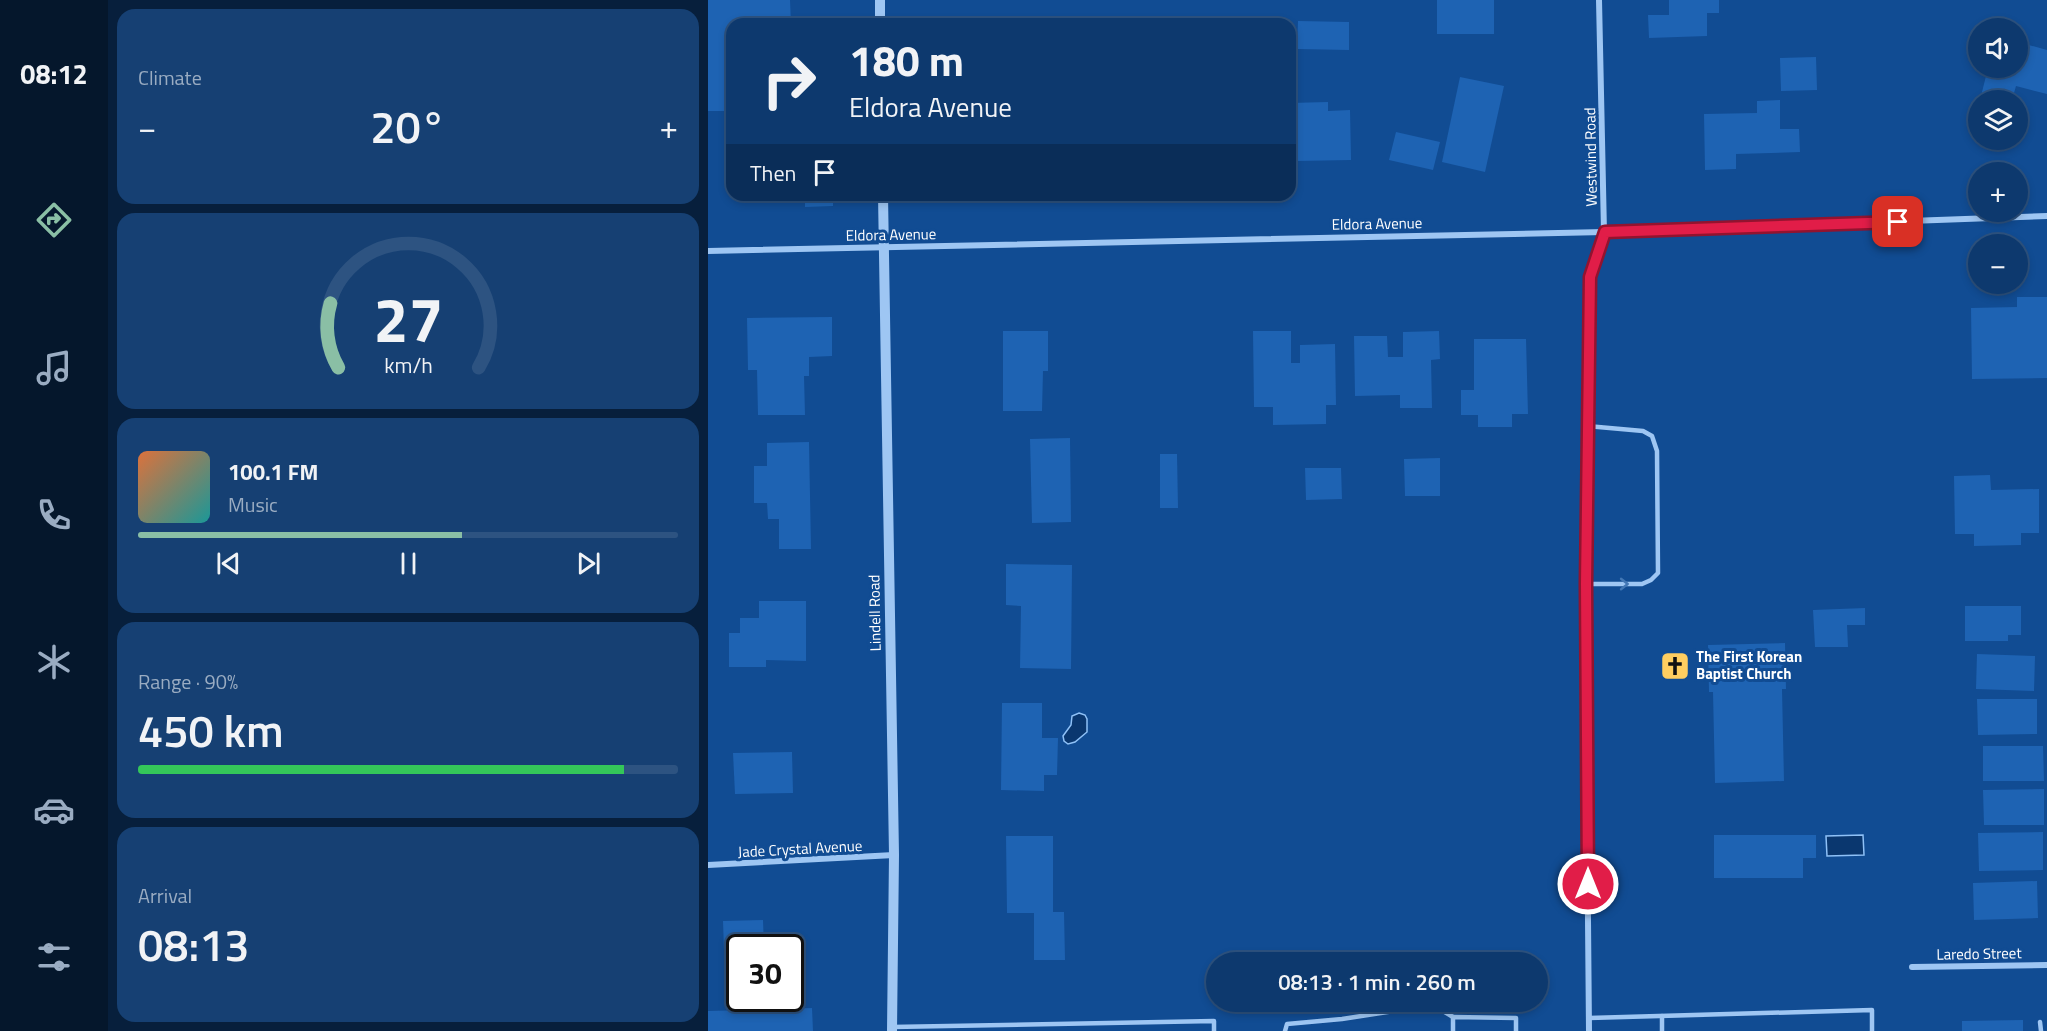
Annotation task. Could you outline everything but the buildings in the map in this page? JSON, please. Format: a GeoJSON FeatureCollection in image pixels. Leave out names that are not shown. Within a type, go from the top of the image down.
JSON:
{"type":"FeatureCollection","features":[{"type":"Feature","properties":{"kind":"street"},"geometry":{"type":"LineString","coordinates":[[880,0],[880,18]]}},
{"type":"Feature","properties":{"kind":"street","name":"Westwind Road"},"geometry":{"type":"LineString","coordinates":[[1589,1031],[1587,426],[1590,277],[1605,232],[1599,0]]}},
{"type":"Feature","properties":{"kind":"street","name":"Lindell Road"},"geometry":{"type":"LineString","coordinates":[[883,201],[894,855],[892,1029]]}},
{"type":"Feature","properties":{"kind":"street","name":"Eldora Avenue"},"geometry":{"type":"LineString","coordinates":[[708,251],[1605,232],[2047,216]]}},
{"type":"Feature","properties":{"kind":"street","name":"Jade Crystal Avenue"},"geometry":{"type":"LineString","coordinates":[[708,865],[894,855]]}},
{"type":"Feature","properties":{"kind":"street","name":"Laredo Street"},"geometry":{"type":"LineString","coordinates":[[1912,968],[2047,965]]}},
{"type":"Feature","properties":{"kind":"lane"},"geometry":{"type":"LineString","coordinates":[[1586,584],[1642,584],[1651,580],[1658,573],[1657,451],[1652,436],[1642,431],[1587,426]]}},
{"type":"Feature","properties":{"kind":"lane"},"geometry":{"type":"LineString","coordinates":[[1285,1031],[1287,1024],[1342,1019],[1433,1005],[1453,1017],[1516,1018],[1516,1031]]}},
{"type":"Feature","properties":{"kind":"lane"},"geometry":{"type":"LineString","coordinates":[[1589,1018],[1872,1010],[1872,1031]]}},
{"type":"Feature","properties":{"kind":"lane"},"geometry":{"type":"LineString","coordinates":[[1662,1016],[1662,1031]]}},
{"type":"Feature","properties":{"kind":"lane"},"geometry":{"type":"LineString","coordinates":[[1453,1017],[1453,1031]]}},
{"type":"Feature","properties":{"kind":"lane"},"geometry":{"type":"LineString","coordinates":[[892,1029],[1214,1021],[1214,1031]]}},
{"type":"Feature","properties":{"kind":"lane"},"geometry":{"type":"LineString","coordinates":[[2040,1022],[2040,1031]]}},
{"type":"Feature","properties":{"kind":"water"},"geometry":{"type":"Polygon","coordinates":[[[1079,713],[1085,715],[1087,719],[1087,732],[1075,742],[1068,744],[1064,741],[1063,736],[1071,725],[1072,716],[1079,713]]]}},
{"type":"Feature","properties":{"kind":"water"},"geometry":{"type":"Polygon","coordinates":[[[1863,835],[1864,855],[1827,856],[1826,836],[1863,835]]]}},
{"type":"Feature","properties":{"kind":"place","name":"The First Korean Baptist Church"},"geometry":{"type":"Point","coordinates":[1675,666]}},
{"type":"Feature","properties":{"kind":"route"},"geometry":{"type":"LineString","coordinates":[[1588,884],[1586,584],[1590,277],[1605,232],[1898,222]]}}]}
